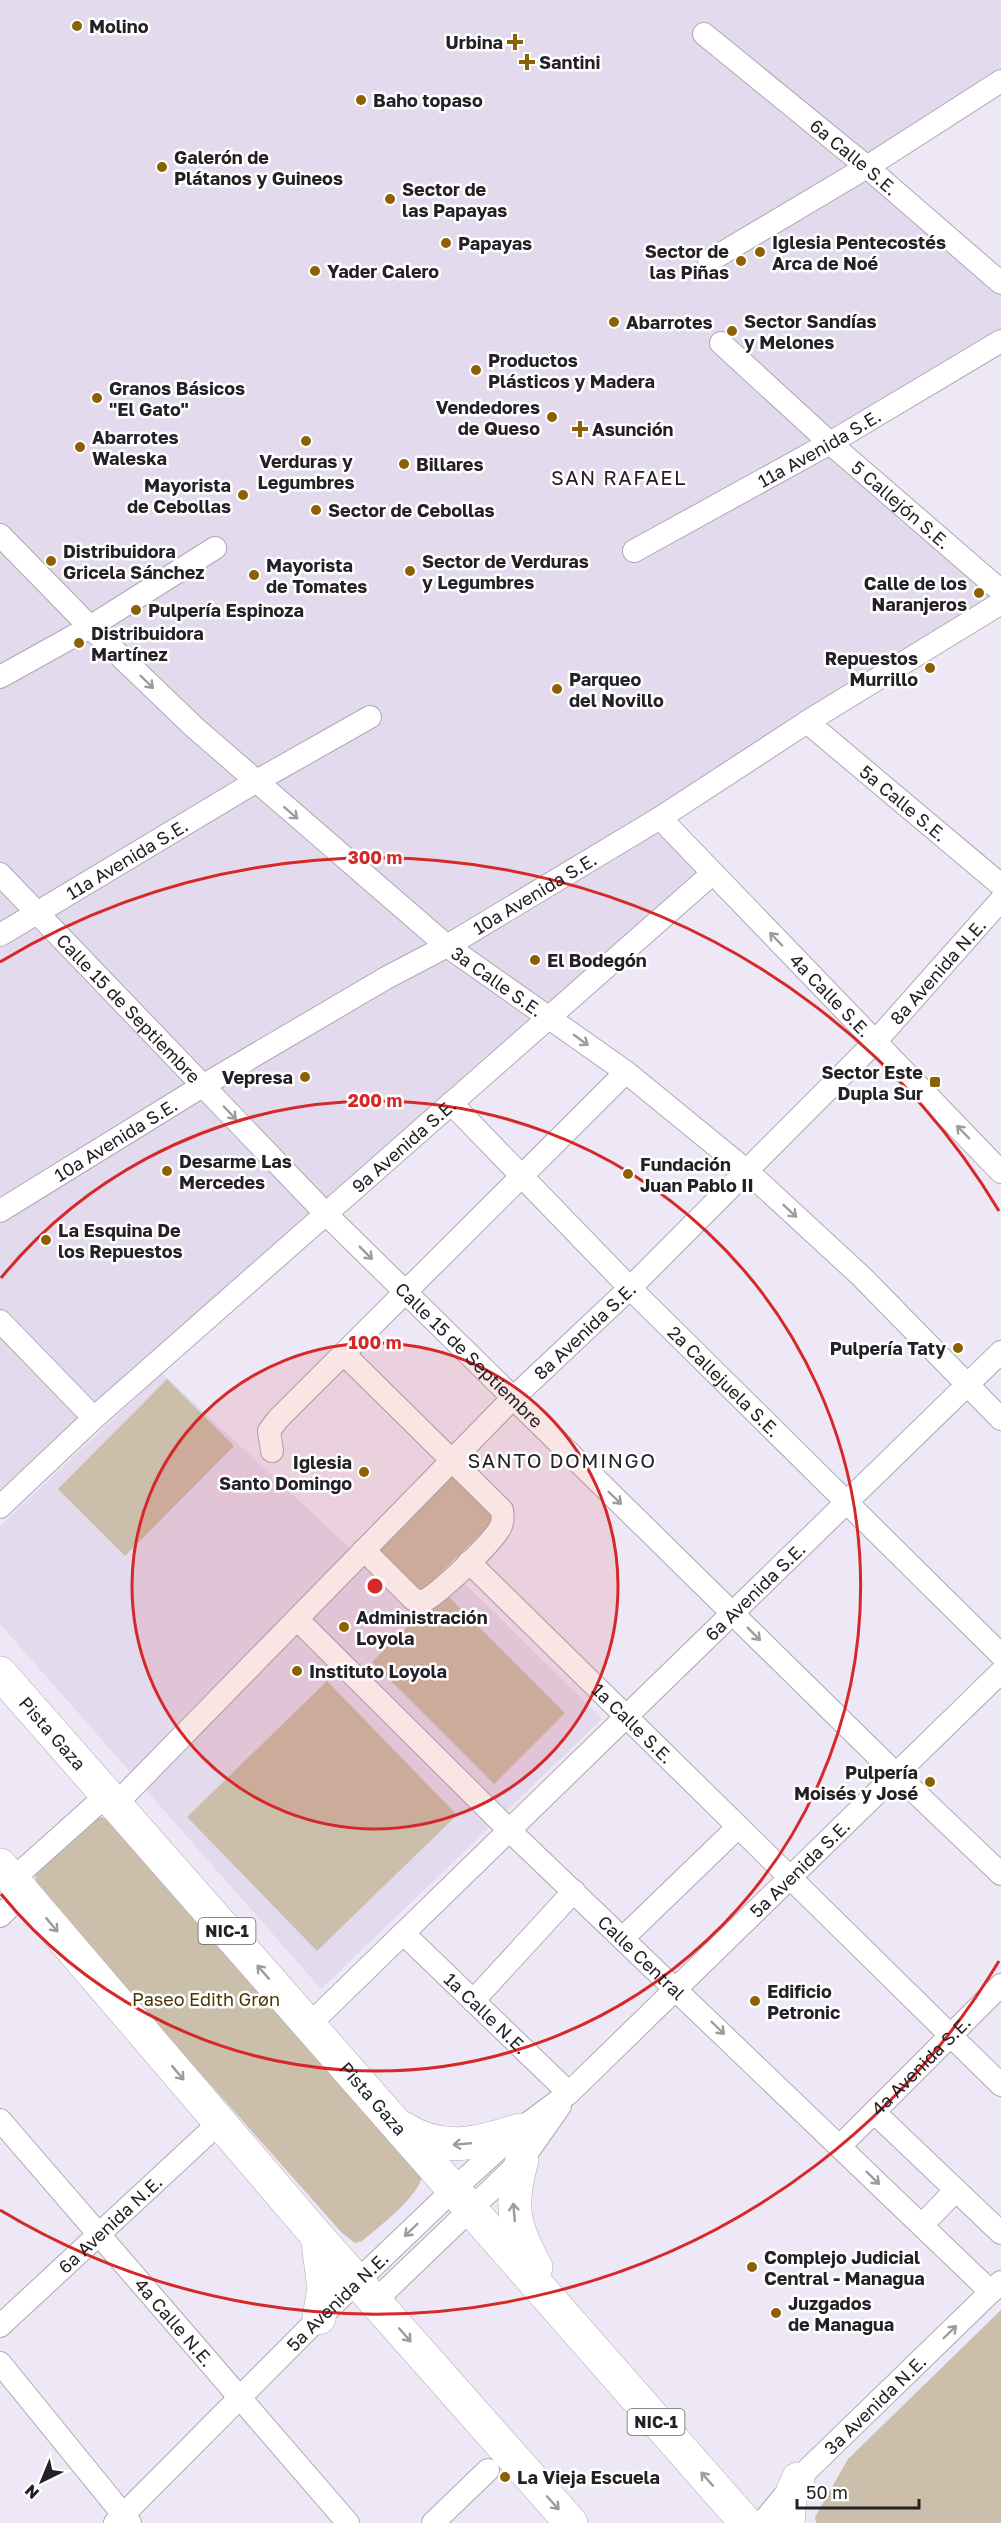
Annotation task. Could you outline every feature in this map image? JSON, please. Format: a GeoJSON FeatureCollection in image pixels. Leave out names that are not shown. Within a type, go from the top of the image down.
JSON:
{"type":"FeatureCollection","features":[{"type":"Feature","properties":{"kind":"highway","name":"Pista Gaza"},"geometry":{"type":"LineString","coordinates":[[0,1673],[746,2523]]}},
{"type":"Feature","properties":{"kind":"highway"},"geometry":{"type":"LineString","coordinates":[[12,1879],[317,2236],[571,2523]]}},
{"type":"Feature","properties":{"kind":"highway"},"geometry":{"type":"LineString","coordinates":[[392,2120],[426,2140],[452,2145],[474,2143],[520,2145],[513,2200],[515,2223],[523,2243],[568,2320]]}},
{"type":"Feature","properties":{"kind":"highway"},"geometry":{"type":"LineString","coordinates":[[317,2236],[324,2288],[319,2318]]}},
{"type":"Feature","properties":{"kind":"highway"},"geometry":{"type":"LineString","coordinates":[[788,2523],[790,2498],[798,2479]]}},
{"type":"Feature","properties":{"kind":"street","name":"6a Calle S.E."},"geometry":{"type":"LineString","coordinates":[[704,34],[867,167],[1001,283]]}},
{"type":"Feature","properties":{"kind":"street"},"geometry":{"type":"LineString","coordinates":[[709,261],[867,167],[1001,81]]}},
{"type":"Feature","properties":{"kind":"street","name":"11a Avenida S.E."},"geometry":{"type":"LineString","coordinates":[[634,551],[830,443],[1001,341]]}},
{"type":"Feature","properties":{"kind":"street","name":"5 Callejón S.E."},"geometry":{"type":"LineString","coordinates":[[721,344],[830,443],[1001,591]]}},
{"type":"Feature","properties":{"kind":"street","name":"3a Calle S.E."},"geometry":{"type":"LineString","coordinates":[[0,535],[90,627],[194,727],[447,946],[626,1072],[747,1171],[862,1277],[1001,1419]]}},
{"type":"Feature","properties":{"kind":"street"},"geometry":{"type":"LineString","coordinates":[[0,677],[90,627],[215,548]]}},
{"type":"Feature","properties":{"kind":"street","name":"10a Avenida S.E."},"geometry":{"type":"LineString","coordinates":[[0,1211],[204,1085],[386,978],[447,946],[660,818],[807,722],[1001,603]]}},
{"type":"Feature","properties":{"kind":"street","name":"11a Avenida S.E."},"geometry":{"type":"LineString","coordinates":[[0,935],[255,782],[370,717]]}},
{"type":"Feature","properties":{"kind":"street","name":"5a Calle S.E."},"geometry":{"type":"LineString","coordinates":[[807,722],[1001,885]]}},
{"type":"Feature","properties":{"kind":"street","name":"4a Calle S.E."},"geometry":{"type":"LineString","coordinates":[[660,818],[1001,1172]]}},
{"type":"Feature","properties":{"kind":"street","name":"9a Avenida S.E."},"geometry":{"type":"LineString","coordinates":[[0,1507],[94,1418],[713,873]]}},
{"type":"Feature","properties":{"kind":"street","name":"Calle 15 de Septiembre"},"geometry":{"type":"LineString","coordinates":[[0,874],[326,1214],[512,1399],[1001,1874]]}},
{"type":"Feature","properties":{"kind":"street","name":"8a Avenida N.E."},"geometry":{"type":"LineString","coordinates":[[747,1171],[875,1042],[1001,900]]}},
{"type":"Feature","properties":{"kind":"street"},"geometry":{"type":"LineString","coordinates":[[272,1451],[269,1431],[273,1425],[626,1072]]}},
{"type":"Feature","properties":{"kind":"street","name":"2a Callejuela S.E."},"geometry":{"type":"LineString","coordinates":[[451,1103],[630,1288],[1001,1655]]}},
{"type":"Feature","properties":{"kind":"street","name":"8a Avenida S.E."},"geometry":{"type":"LineString","coordinates":[[0,1916],[12,1879],[112,1799],[297,1619],[512,1399],[630,1288],[747,1171]]}},
{"type":"Feature","properties":{"kind":"street"},"geometry":{"type":"LineString","coordinates":[[0,1321],[94,1418]]}},
{"type":"Feature","properties":{"kind":"street","name":"6a Avenida S.E."},"geometry":{"type":"LineString","coordinates":[[510,1831],[1001,1352]]}},
{"type":"Feature","properties":{"kind":"street"},"geometry":{"type":"LineString","coordinates":[[344,1354],[502,1510],[503,1521],[498,1531],[469,1562],[430,1598],[422,1602],[413,1599],[364,1550]]}},
{"type":"Feature","properties":{"kind":"street","name":"1a Calle S.E."},"geometry":{"type":"LineString","coordinates":[[469,1562],[1001,2085]]}},
{"type":"Feature","properties":{"kind":"street","name":"Calle Central"},"geometry":{"type":"LineString","coordinates":[[297,1619],[510,1831],[922,2225],[996,2287]]}},
{"type":"Feature","properties":{"kind":"street","name":"5a Avenida S.E."},"geometry":{"type":"LineString","coordinates":[[675,1988],[1001,1672]]}},
{"type":"Feature","properties":{"kind":"street"},"geometry":{"type":"LineString","coordinates":[[623,1938],[738,1827]]}},
{"type":"Feature","properties":{"kind":"street"},"geometry":{"type":"LineString","coordinates":[[309,2025],[510,1831]]}},
{"type":"Feature","properties":{"kind":"street"},"geometry":{"type":"LineString","coordinates":[[473,2001],[574,1892]]}},
{"type":"Feature","properties":{"kind":"street","name":"1a Calle N.E."},"geometry":{"type":"LineString","coordinates":[[404,1934],[569,2093]]}},
{"type":"Feature","properties":{"kind":"street","name":"4a Avenida S.E."},"geometry":{"type":"LineString","coordinates":[[840,2146],[1001,1985]]}},
{"type":"Feature","properties":{"kind":"street","name":"5a Avenida N.E."},"geometry":{"type":"LineString","coordinates":[[123,2520],[319,2318],[367,2291],[520,2145],[675,1988]]}},
{"type":"Feature","properties":{"kind":"street"},"geometry":{"type":"LineString","coordinates":[[874,2112],[1001,2233]]}},
{"type":"Feature","properties":{"kind":"street","name":"4a Calle N.E."},"geometry":{"type":"LineString","coordinates":[[0,2120],[348,2523]]}},
{"type":"Feature","properties":{"kind":"street","name":"6a Avenida N.E."},"geometry":{"type":"LineString","coordinates":[[0,2326],[220,2122]]}},
{"type":"Feature","properties":{"kind":"street"},"geometry":{"type":"LineString","coordinates":[[922,2225],[956,2190]]}},
{"type":"Feature","properties":{"kind":"street","name":"3a Avenida N.E."},"geometry":{"type":"LineString","coordinates":[[762,2523],[798,2479],[996,2287]]}},
{"type":"Feature","properties":{"kind":"street"},"geometry":{"type":"LineString","coordinates":[[0,2363],[123,2520]]}},
{"type":"Feature","properties":{"kind":"street"},"geometry":{"type":"LineString","coordinates":[[433,2523],[488,2470]]}},
{"type":"Feature","properties":{"kind":"shaded area"},"geometry":{"type":"Polygon","coordinates":[[[0,0],[1001,0],[1001,81],[868,167],[1001,283],[1001,341],[830,443],[1001,591],[660,818],[713,873],[0,1507],[0,0]]]}},
{"type":"Feature","properties":{"kind":"shaded area","name":"Instituto Loyola"},"geometry":{"type":"Polygon","coordinates":[[[162,1373],[426,1619],[464,1583],[602,1719],[321,1989],[0,1624],[0,1526],[162,1373]]]}},
{"type":"Feature","properties":{"kind":"green space"},"geometry":{"type":"Polygon","coordinates":[[[167,1379],[234,1446],[125,1556],[58,1489],[167,1379]]]}},
{"type":"Feature","properties":{"kind":"green space"},"geometry":{"type":"Polygon","coordinates":[[[451,1477],[464,1482],[478,1494],[494,1521],[420,1593],[382,1557],[378,1548],[451,1477]]]}},
{"type":"Feature","properties":{"kind":"green space"},"geometry":{"type":"Polygon","coordinates":[[[443,1591],[565,1713],[494,1784],[372,1662],[443,1591]]]}},
{"type":"Feature","properties":{"kind":"green space"},"geometry":{"type":"Polygon","coordinates":[[[327,1681],[457,1815],[317,1951],[187,1817],[327,1681]]]}},
{"type":"Feature","properties":{"kind":"green space","name":"Paseo Edith Grøn"},"geometry":{"type":"Polygon","coordinates":[[[102,1817],[117,1826],[422,2176],[414,2193],[406,2202],[362,2241],[355,2243],[342,2233],[70,1926],[36,1882],[35,1872],[94,1819],[102,1817]]]}},
{"type":"Feature","properties":{"kind":"green space"},"geometry":{"type":"Polygon","coordinates":[[[1001,2310],[1001,2523],[816,2523],[815,2517],[848,2459],[1001,2310]]]}},
{"type":"Feature","properties":{"kind":"place","name":"Molino"},"geometry":{"type":"Point","coordinates":[77,26]}},
{"type":"Feature","properties":{"kind":"place","name":"Urbina"},"geometry":{"type":"Point","coordinates":[515,42]}},
{"type":"Feature","properties":{"kind":"place","name":"Santini"},"geometry":{"type":"Point","coordinates":[527,62]}},
{"type":"Feature","properties":{"kind":"place","name":"Baho topaso"},"geometry":{"type":"Point","coordinates":[361,100]}},
{"type":"Feature","properties":{"kind":"place","name":"Galerón de Plátanos y Guineos"},"geometry":{"type":"Point","coordinates":[162,167]}},
{"type":"Feature","properties":{"kind":"place","name":"Sector de las Papayas"},"geometry":{"type":"Point","coordinates":[390,199]}},
{"type":"Feature","properties":{"kind":"place","name":"Papayas"},"geometry":{"type":"Point","coordinates":[446,243]}},
{"type":"Feature","properties":{"kind":"place","name":"Iglesia Pentecostés Arca de Noé"},"geometry":{"type":"Point","coordinates":[760,252]}},
{"type":"Feature","properties":{"kind":"place","name":"Sector de las Piñas"},"geometry":{"type":"Point","coordinates":[741,261]}},
{"type":"Feature","properties":{"kind":"place","name":"Yader Calero"},"geometry":{"type":"Point","coordinates":[315,271]}},
{"type":"Feature","properties":{"kind":"place","name":"Abarrotes"},"geometry":{"type":"Point","coordinates":[614,322]}},
{"type":"Feature","properties":{"kind":"place","name":"Sector Sandías y Melones"},"geometry":{"type":"Point","coordinates":[732,331]}},
{"type":"Feature","properties":{"kind":"place","name":"Productos Plásticos y Madera"},"geometry":{"type":"Point","coordinates":[476,370]}},
{"type":"Feature","properties":{"kind":"place","name":"Granos Básicos \"El Gato\""},"geometry":{"type":"Point","coordinates":[97,398]}},
{"type":"Feature","properties":{"kind":"place","name":"Vendedores de Queso"},"geometry":{"type":"Point","coordinates":[552,417]}},
{"type":"Feature","properties":{"kind":"place","name":"Asunción"},"geometry":{"type":"Point","coordinates":[580,429]}},
{"type":"Feature","properties":{"kind":"place","name":"Verduras y Legumbres"},"geometry":{"type":"Point","coordinates":[306,441]}},
{"type":"Feature","properties":{"kind":"place","name":"Abarrotes Waleska"},"geometry":{"type":"Point","coordinates":[80,447]}},
{"type":"Feature","properties":{"kind":"place","name":"Billares"},"geometry":{"type":"Point","coordinates":[404,464]}},
{"type":"Feature","properties":{"kind":"place","name":"Mayorista de Cebollas"},"geometry":{"type":"Point","coordinates":[243,495]}},
{"type":"Feature","properties":{"kind":"place","name":"Sector de Cebollas"},"geometry":{"type":"Point","coordinates":[316,510]}},
{"type":"Feature","properties":{"kind":"place","name":"Distribuidora Gricela Sánchez"},"geometry":{"type":"Point","coordinates":[51,561]}},
{"type":"Feature","properties":{"kind":"place","name":"Sector de Verduras y Legumbres"},"geometry":{"type":"Point","coordinates":[410,571]}},
{"type":"Feature","properties":{"kind":"place","name":"Mayorista de Tomates"},"geometry":{"type":"Point","coordinates":[254,575]}},
{"type":"Feature","properties":{"kind":"place","name":"Calle de los Naranjeros"},"geometry":{"type":"Point","coordinates":[979,593]}},
{"type":"Feature","properties":{"kind":"place","name":"Pulpería Espinoza"},"geometry":{"type":"Point","coordinates":[136,610]}},
{"type":"Feature","properties":{"kind":"place","name":"Distribuidora Martínez"},"geometry":{"type":"Point","coordinates":[79,643]}},
{"type":"Feature","properties":{"kind":"place","name":"Repuestos Murrillo"},"geometry":{"type":"Point","coordinates":[930,668]}},
{"type":"Feature","properties":{"kind":"place","name":"Parqueo del Novillo"},"geometry":{"type":"Point","coordinates":[557,689]}},
{"type":"Feature","properties":{"kind":"place","name":"El Bodegón"},"geometry":{"type":"Point","coordinates":[535,960]}},
{"type":"Feature","properties":{"kind":"place","name":"Vepresa"},"geometry":{"type":"Point","coordinates":[305,1077]}},
{"type":"Feature","properties":{"kind":"place","name":"Sector Este Dupla Sur"},"geometry":{"type":"Point","coordinates":[935,1082]}},
{"type":"Feature","properties":{"kind":"place","name":"Desarme Las Mercedes"},"geometry":{"type":"Point","coordinates":[167,1171]}},
{"type":"Feature","properties":{"kind":"place","name":"Fundación Juan Pablo II"},"geometry":{"type":"Point","coordinates":[628,1174]}},
{"type":"Feature","properties":{"kind":"place","name":"La Esquina De los Repuestos"},"geometry":{"type":"Point","coordinates":[46,1240]}},
{"type":"Feature","properties":{"kind":"place","name":"Pulpería Taty"},"geometry":{"type":"Point","coordinates":[958,1348]}},
{"type":"Feature","properties":{"kind":"place","name":"Iglesia Santo Domingo"},"geometry":{"type":"Point","coordinates":[364,1472]}},
{"type":"Feature","properties":{"kind":"place","name":"Administración Loyola"},"geometry":{"type":"Point","coordinates":[344,1627]}},
{"type":"Feature","properties":{"kind":"place","name":"Instituto Loyola"},"geometry":{"type":"Point","coordinates":[297,1671]}},
{"type":"Feature","properties":{"kind":"place","name":"Pulpería Moisés y José"},"geometry":{"type":"Point","coordinates":[930,1782]}},
{"type":"Feature","properties":{"kind":"place","name":"Edificio Petronic"},"geometry":{"type":"Point","coordinates":[755,2001]}},
{"type":"Feature","properties":{"kind":"place","name":"Complejo Judicial Central - Managua"},"geometry":{"type":"Point","coordinates":[752,2267]}},
{"type":"Feature","properties":{"kind":"place","name":"Juzgados de Managua"},"geometry":{"type":"Point","coordinates":[776,2313]}},
{"type":"Feature","properties":{"kind":"place","name":"La Vieja Escuela"},"geometry":{"type":"Point","coordinates":[505,2477]}},
{"type":"Feature","properties":{"kind":"district","name":"SAN RAFAEL"},"geometry":{"type":"Point","coordinates":[619,477]}},
{"type":"Feature","properties":{"kind":"district","name":"SANTO DOMINGO"},"geometry":{"type":"Point","coordinates":[562,1460]}}]}
